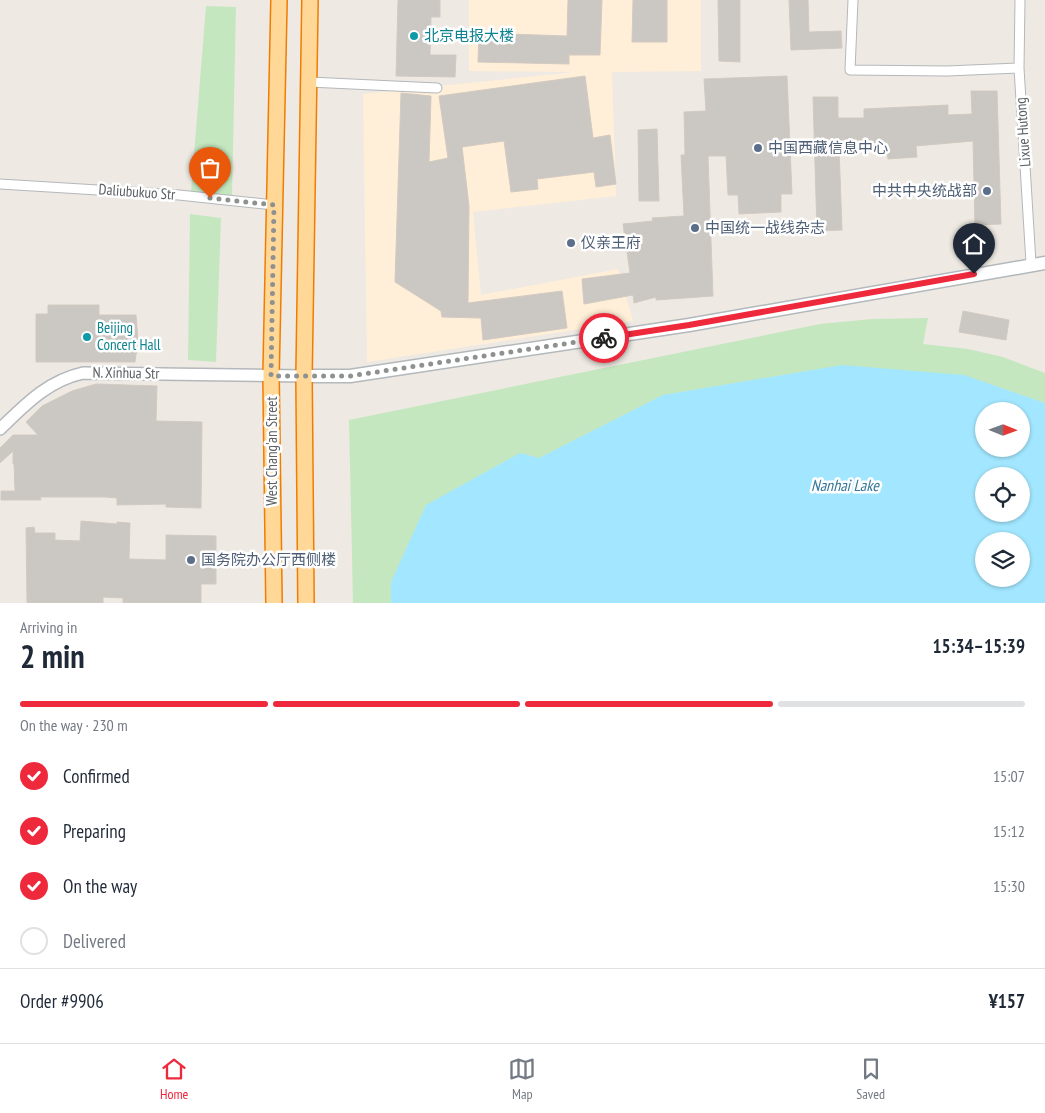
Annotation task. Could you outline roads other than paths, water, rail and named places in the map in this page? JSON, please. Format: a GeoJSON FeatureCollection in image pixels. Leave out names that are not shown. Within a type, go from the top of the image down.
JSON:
{"type":"FeatureCollection","features":[{"type":"Feature","properties":{"kind":"highway","name":"West Chang'an Street"},"geometry":{"type":"LineString","coordinates":[[274,603],[271,376],[279,0]]}},
{"type":"Feature","properties":{"kind":"highway","name":"West Chang'an Street"},"geometry":{"type":"LineString","coordinates":[[306,603],[304,376],[310,0]]}},
{"type":"Feature","properties":{"kind":"main road"},"geometry":{"type":"LineString","coordinates":[[304,376],[350,376],[689,325],[1031,263],[1045,263]]}},
{"type":"Feature","properties":{"kind":"street"},"geometry":{"type":"LineString","coordinates":[[853,0],[850,70],[947,71],[1019,68]]}},
{"type":"Feature","properties":{"kind":"street","name":"Lixue Hutong"},"geometry":{"type":"LineString","coordinates":[[1020,0],[1019,68],[1031,263]]}},
{"type":"Feature","properties":{"kind":"street"},"geometry":{"type":"LineString","coordinates":[[309,82],[437,88]]}},
{"type":"Feature","properties":{"kind":"street","name":"Daliubukuo Str"},"geometry":{"type":"LineString","coordinates":[[0,184],[179,195],[274,205]]}},
{"type":"Feature","properties":{"kind":"street","name":"N. Xinhua Str"},"geometry":{"type":"LineString","coordinates":[[0,429],[45,388],[63,378],[82,373],[304,376]]}},
{"type":"Feature","properties":{"kind":"water","name":"Nanhai Lake"},"geometry":{"type":"Polygon","coordinates":[[[842,365],[964,375],[1045,403],[1045,603],[391,603],[391,582],[426,505],[520,453],[539,458],[663,395],[842,365]]]}},
{"type":"Feature","properties":{"kind":"place","name":"北京电报大楼"},"geometry":{"type":"Point","coordinates":[414,36]}},
{"type":"Feature","properties":{"kind":"place","name":"中国西藏信息中心"},"geometry":{"type":"Point","coordinates":[758,148]}},
{"type":"Feature","properties":{"kind":"place","name":"中共中央统战部"},"geometry":{"type":"Point","coordinates":[987,191]}},
{"type":"Feature","properties":{"kind":"place","name":"中国统一战线杂志"},"geometry":{"type":"Point","coordinates":[695,228]}},
{"type":"Feature","properties":{"kind":"place","name":"仪亲王府"},"geometry":{"type":"Point","coordinates":[571,243]}},
{"type":"Feature","properties":{"kind":"place","name":"Beijing Concert Hall"},"geometry":{"type":"Point","coordinates":[87,337]}},
{"type":"Feature","properties":{"kind":"place","name":"国务院办公厅西侧楼"},"geometry":{"type":"Point","coordinates":[191,560]}}]}
